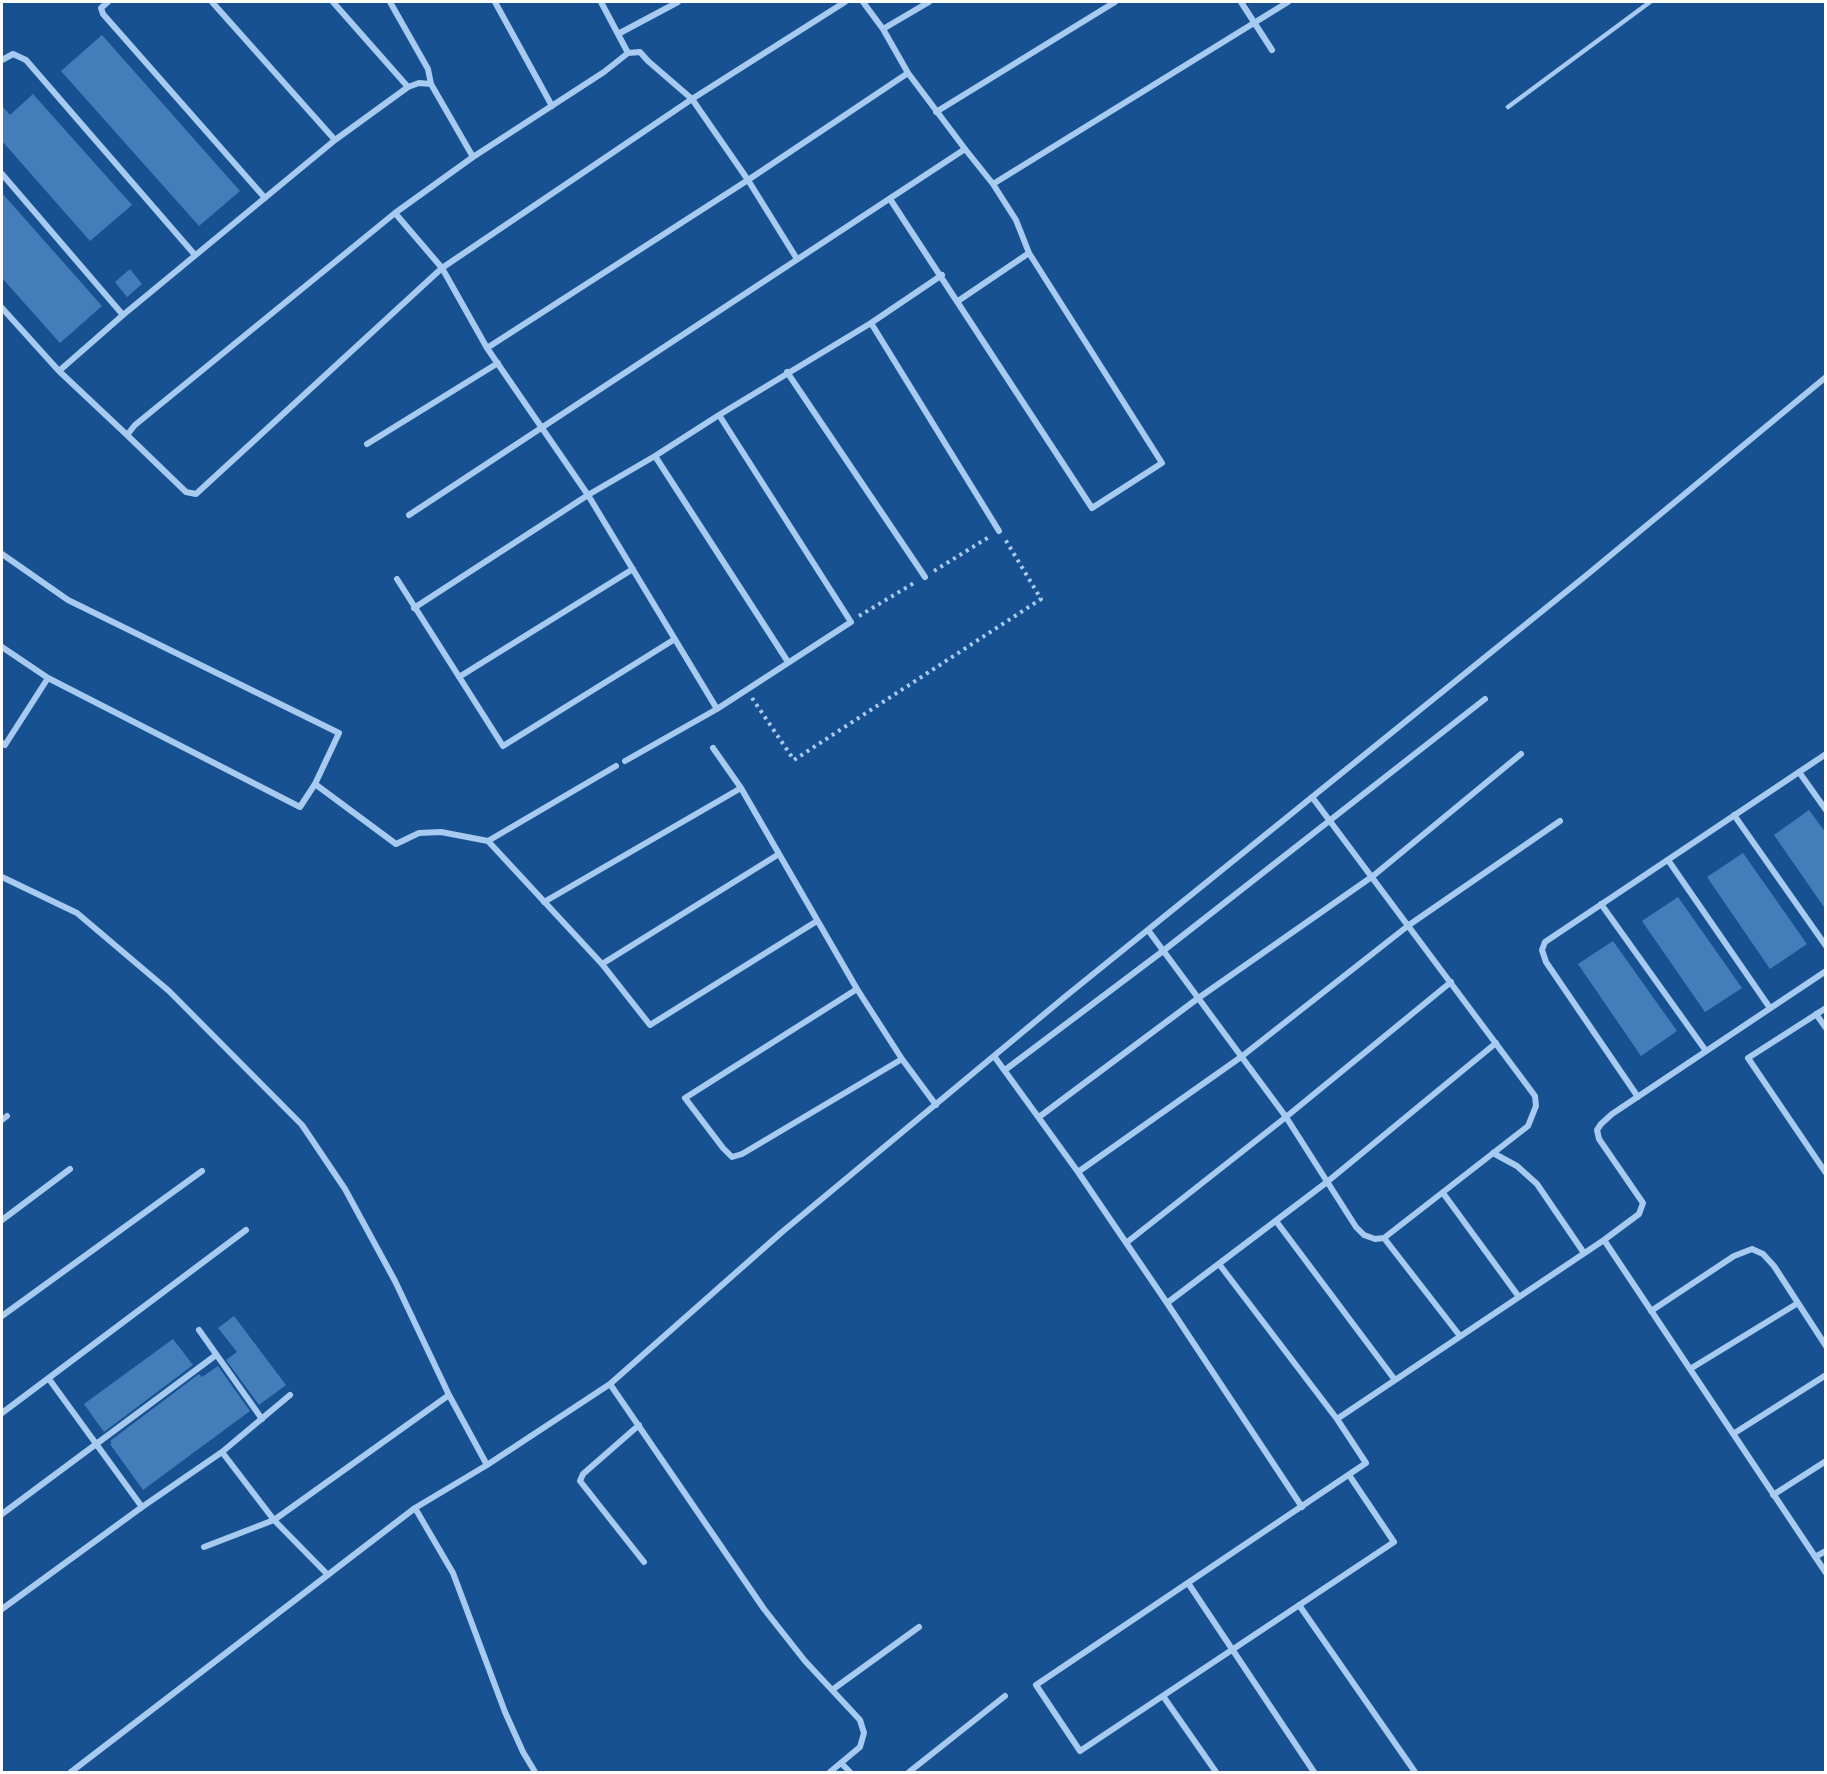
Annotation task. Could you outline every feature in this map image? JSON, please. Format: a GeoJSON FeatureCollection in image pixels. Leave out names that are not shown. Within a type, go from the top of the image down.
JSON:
{"type":"FeatureCollection","features":[{"type":"Feature","properties":{"kind":"street"},"geometry":{"type":"LineString","coordinates":[[108,2],[100,8],[103,14],[266,198]]}},
{"type":"Feature","properties":{"kind":"street"},"geometry":{"type":"LineString","coordinates":[[212,2],[335,140]]}},
{"type":"Feature","properties":{"kind":"street"},"geometry":{"type":"LineString","coordinates":[[333,2],[408,87]]}},
{"type":"Feature","properties":{"kind":"street"},"geometry":{"type":"LineString","coordinates":[[390,2],[428,69],[431,84],[473,157]]}},
{"type":"Feature","properties":{"kind":"street"},"geometry":{"type":"LineString","coordinates":[[495,2],[552,106]]}},
{"type":"Feature","properties":{"kind":"street"},"geometry":{"type":"LineString","coordinates":[[601,2],[628,53]]}},
{"type":"Feature","properties":{"kind":"street"},"geometry":{"type":"LineString","coordinates":[[618,34],[678,2]]}},
{"type":"Feature","properties":{"kind":"street"},"geometry":{"type":"LineString","coordinates":[[2,308],[59,371],[186,492],[196,494],[442,268],[692,99],[845,2]]}},
{"type":"Feature","properties":{"kind":"street"},"geometry":{"type":"LineString","coordinates":[[863,2],[883,28],[909,73],[936,112],[993,184],[1016,220],[1029,253],[1162,463],[1092,508],[890,198]]}},
{"type":"Feature","properties":{"kind":"street"},"geometry":{"type":"LineString","coordinates":[[883,28],[929,2]]}},
{"type":"Feature","properties":{"kind":"street"},"geometry":{"type":"LineString","coordinates":[[936,112],[1116,2]]}},
{"type":"Feature","properties":{"kind":"street"},"geometry":{"type":"LineString","coordinates":[[1241,2],[1272,50]]}},
{"type":"Feature","properties":{"kind":"street"},"geometry":{"type":"LineString","coordinates":[[993,184],[1288,2]]}},
{"type":"Feature","properties":{"kind":"street"},"geometry":{"type":"LineString","coordinates":[[127,435],[135,425],[395,213],[473,157],[604,72],[628,53],[640,52],[692,99],[748,180],[797,259]]}},
{"type":"Feature","properties":{"kind":"street"},"geometry":{"type":"LineString","coordinates":[[2,60],[13,54],[26,60],[195,255]]}},
{"type":"Feature","properties":{"kind":"street"},"geometry":{"type":"LineString","coordinates":[[487,348],[909,73]]}},
{"type":"Feature","properties":{"kind":"street"},"geometry":{"type":"LineString","coordinates":[[59,371],[123,315],[335,140],[408,87],[419,83],[431,84]]}},
{"type":"Feature","properties":{"kind":"street"},"geometry":{"type":"LineString","coordinates":[[410,515],[966,148]]}},
{"type":"Feature","properties":{"kind":"street"},"geometry":{"type":"LineString","coordinates":[[2,174],[123,315]]}},
{"type":"Feature","properties":{"kind":"street"},"geometry":{"type":"LineString","coordinates":[[395,213],[442,268],[487,348],[588,495],[717,709]]}},
{"type":"Feature","properties":{"kind":"street"},"geometry":{"type":"LineString","coordinates":[[958,301],[1029,253]]}},
{"type":"Feature","properties":{"kind":"street"},"geometry":{"type":"LineString","coordinates":[[414,608],[588,495],[656,456],[942,275]]}},
{"type":"Feature","properties":{"kind":"street"},"geometry":{"type":"LineString","coordinates":[[871,322],[999,531]]}},
{"type":"Feature","properties":{"kind":"street"},"geometry":{"type":"LineString","coordinates":[[366,444],[498,363]]}},
{"type":"Feature","properties":{"kind":"street"},"geometry":{"type":"LineString","coordinates":[[787,372],[925,577]]}},
{"type":"Feature","properties":{"kind":"street"},"geometry":{"type":"LineString","coordinates":[[71,1773],[415,1508],[487,1465],[610,1384],[783,1232],[994,1056],[1588,574],[1826,377]]}},
{"type":"Feature","properties":{"kind":"street"},"geometry":{"type":"LineString","coordinates":[[625,761],[717,709],[851,622],[719,414]]}},
{"type":"Feature","properties":{"kind":"street"},"geometry":{"type":"LineString","coordinates":[[656,456],[788,662]]}},
{"type":"Feature","properties":{"kind":"street"},"geometry":{"type":"LineString","coordinates":[[2,554],[68,600],[339,733],[315,784],[300,807],[48,678],[2,647]]}},
{"type":"Feature","properties":{"kind":"street"},"geometry":{"type":"LineString","coordinates":[[459,677],[633,569]]}},
{"type":"Feature","properties":{"kind":"street"},"geometry":{"type":"LineString","coordinates":[[397,579],[503,746],[675,639]]}},
{"type":"Feature","properties":{"kind":"street"},"geometry":{"type":"LineString","coordinates":[[2,743],[5,745],[48,678]]}},
{"type":"Feature","properties":{"kind":"street"},"geometry":{"type":"LineString","coordinates":[[1005,1071],[1163,951],[1485,699]]}},
{"type":"Feature","properties":{"kind":"street"},"geometry":{"type":"LineString","coordinates":[[713,748],[741,788],[857,989],[902,1059],[936,1105]]}},
{"type":"Feature","properties":{"kind":"street"},"geometry":{"type":"LineString","coordinates":[[1038,1117],[1197,999],[1373,876],[1521,754]]}},
{"type":"Feature","properties":{"kind":"street"},"geometry":{"type":"LineString","coordinates":[[1638,1097],[1546,962],[1542,950],[1545,942],[1826,754]]}},
{"type":"Feature","properties":{"kind":"street"},"geometry":{"type":"LineString","coordinates":[[488,841],[616,766]]}},
{"type":"Feature","properties":{"kind":"street"},"geometry":{"type":"LineString","coordinates":[[1799,772],[1826,810]]}},
{"type":"Feature","properties":{"kind":"street"},"geometry":{"type":"LineString","coordinates":[[315,784],[396,844],[419,833],[441,832],[488,841],[602,964],[650,1025],[817,921]]}},
{"type":"Feature","properties":{"kind":"street"},"geometry":{"type":"LineString","coordinates":[[544,902],[741,788]]}},
{"type":"Feature","properties":{"kind":"street"},"geometry":{"type":"LineString","coordinates":[[1148,930],[1286,1117],[1356,1227],[1364,1235],[1375,1239],[1384,1238],[1528,1126],[1536,1106],[1535,1096],[1312,797]]}},
{"type":"Feature","properties":{"kind":"street"},"geometry":{"type":"LineString","coordinates":[[1734,815],[1826,946]]}},
{"type":"Feature","properties":{"kind":"street"},"geometry":{"type":"LineString","coordinates":[[1078,1172],[1241,1057],[1408,925],[1560,821]]}},
{"type":"Feature","properties":{"kind":"street"},"geometry":{"type":"LineString","coordinates":[[602,964],[779,854]]}},
{"type":"Feature","properties":{"kind":"street"},"geometry":{"type":"LineString","coordinates":[[1668,860],[1770,1008]]}},
{"type":"Feature","properties":{"kind":"street"},"geometry":{"type":"LineString","coordinates":[[2,877],[77,913],[169,991],[302,1125],[345,1189],[395,1281],[449,1395],[487,1465]]}},
{"type":"Feature","properties":{"kind":"street"},"geometry":{"type":"LineString","coordinates":[[1601,904],[1706,1052]]}},
{"type":"Feature","properties":{"kind":"street"},"geometry":{"type":"LineString","coordinates":[[1336,1419],[1604,1240],[1639,1214],[1642,1203],[1599,1139],[1597,1130],[1606,1119],[1826,971]]}},
{"type":"Feature","properties":{"kind":"street"},"geometry":{"type":"LineString","coordinates":[[1126,1243],[1286,1117],[1451,982]]}},
{"type":"Feature","properties":{"kind":"street"},"geometry":{"type":"LineString","coordinates":[[857,989],[684,1098],[723,1149],[732,1157],[742,1154],[902,1059]]}},
{"type":"Feature","properties":{"kind":"street"},"geometry":{"type":"LineString","coordinates":[[1826,1008],[1748,1058],[1826,1173]]}},
{"type":"Feature","properties":{"kind":"street"},"geometry":{"type":"LineString","coordinates":[[1816,1014],[1826,1028]]}},
{"type":"Feature","properties":{"kind":"street"},"geometry":{"type":"LineString","coordinates":[[1167,1303],[1327,1182],[1496,1043]]}},
{"type":"Feature","properties":{"kind":"street"},"geometry":{"type":"LineString","coordinates":[[994,1056],[1078,1172],[1302,1507]]}},
{"type":"Feature","properties":{"kind":"street"},"geometry":{"type":"LineString","coordinates":[[1493,1153],[1517,1166],[1537,1184],[1584,1253]]}},
{"type":"Feature","properties":{"kind":"street"},"geometry":{"type":"LineString","coordinates":[[2,1220],[70,1169]]}},
{"type":"Feature","properties":{"kind":"street"},"geometry":{"type":"LineString","coordinates":[[2,1316],[202,1171]]}},
{"type":"Feature","properties":{"kind":"street"},"geometry":{"type":"LineString","coordinates":[[1443,1193],[1519,1297]]}},
{"type":"Feature","properties":{"kind":"street"},"geometry":{"type":"LineString","coordinates":[[1276,1221],[1395,1380]]}},
{"type":"Feature","properties":{"kind":"street"},"geometry":{"type":"LineString","coordinates":[[2,1413],[246,1230]]}},
{"type":"Feature","properties":{"kind":"street"},"geometry":{"type":"LineString","coordinates":[[1384,1238],[1460,1336]]}},
{"type":"Feature","properties":{"kind":"street"},"geometry":{"type":"LineString","coordinates":[[1604,1240],[1826,1574]]}},
{"type":"Feature","properties":{"kind":"street"},"geometry":{"type":"LineString","coordinates":[[1652,1311],[1734,1256],[1752,1249],[1763,1254],[1774,1266],[1826,1346]]}},
{"type":"Feature","properties":{"kind":"street"},"geometry":{"type":"LineString","coordinates":[[1219,1264],[1336,1419],[1366,1464],[1349,1475],[1036,1685],[1080,1751],[1394,1542],[1349,1475]]}},
{"type":"Feature","properties":{"kind":"street"},"geometry":{"type":"LineString","coordinates":[[1690,1369],[1798,1303]]}},
{"type":"Feature","properties":{"kind":"street"},"geometry":{"type":"LineString","coordinates":[[199,1330],[262,1419]]}},
{"type":"Feature","properties":{"kind":"street"},"geometry":{"type":"LineString","coordinates":[[2,1514],[216,1354]]}},
{"type":"Feature","properties":{"kind":"street"},"geometry":{"type":"LineString","coordinates":[[1733,1434],[1826,1375]]}},
{"type":"Feature","properties":{"kind":"street"},"geometry":{"type":"LineString","coordinates":[[49,1379],[142,1507]]}},
{"type":"Feature","properties":{"kind":"street"},"geometry":{"type":"LineString","coordinates":[[610,1384],[764,1609],[804,1661],[860,1720],[864,1733],[860,1747],[830,1773]]}},
{"type":"Feature","properties":{"kind":"street"},"geometry":{"type":"LineString","coordinates":[[2,1610],[142,1507],[222,1452],[290,1395]]}},
{"type":"Feature","properties":{"kind":"street"},"geometry":{"type":"LineString","coordinates":[[204,1547],[274,1520],[449,1395]]}},
{"type":"Feature","properties":{"kind":"street"},"geometry":{"type":"LineString","coordinates":[[639,1425],[583,1474],[580,1481],[644,1562]]}},
{"type":"Feature","properties":{"kind":"street"},"geometry":{"type":"LineString","coordinates":[[222,1452],[274,1520],[328,1575]]}},
{"type":"Feature","properties":{"kind":"street"},"geometry":{"type":"LineString","coordinates":[[1773,1495],[1826,1461]]}},
{"type":"Feature","properties":{"kind":"street"},"geometry":{"type":"LineString","coordinates":[[415,1508],[453,1573],[506,1712],[523,1752],[535,1773]]}},
{"type":"Feature","properties":{"kind":"street"},"geometry":{"type":"LineString","coordinates":[[1815,1557],[1826,1551]]}},
{"type":"Feature","properties":{"kind":"street"},"geometry":{"type":"LineString","coordinates":[[1188,1583],[1314,1773]]}},
{"type":"Feature","properties":{"kind":"street"},"geometry":{"type":"LineString","coordinates":[[1299,1605],[1415,1773]]}},
{"type":"Feature","properties":{"kind":"street"},"geometry":{"type":"LineString","coordinates":[[832,1690],[919,1627]]}},
{"type":"Feature","properties":{"kind":"street"},"geometry":{"type":"LineString","coordinates":[[909,1773],[1005,1696]]}},
{"type":"Feature","properties":{"kind":"street"},"geometry":{"type":"LineString","coordinates":[[1163,1696],[1216,1773]]}},
{"type":"Feature","properties":{"kind":"street"},"geometry":{"type":"LineString","coordinates":[[841,1762],[850,1773]]}},
{"type":"Feature","properties":{"kind":"lane"},"geometry":{"type":"LineString","coordinates":[[1508,107],[1650,2]]}},
{"type":"Feature","properties":{"kind":"path"},"geometry":{"type":"LineString","coordinates":[[746,690],[794,760],[1041,599],[999,531],[851,622]]}},
{"type":"Feature","properties":{"kind":"building"},"geometry":{"type":"Polygon","coordinates":[[[102,35],[240,191],[199,226],[61,71],[102,35]]]}},
{"type":"Feature","properties":{"kind":"building"},"geometry":{"type":"Polygon","coordinates":[[[33,94],[132,205],[90,241],[2,141],[2,106],[10,115],[33,94]]]}},
{"type":"Feature","properties":{"kind":"building"},"geometry":{"type":"Polygon","coordinates":[[[2,193],[102,306],[60,343],[2,278],[2,193]]]}},
{"type":"Feature","properties":{"kind":"building"},"geometry":{"type":"Polygon","coordinates":[[[130,269],[142,284],[127,297],[115,282],[130,269]]]}},
{"type":"Feature","properties":{"kind":"building"},"geometry":{"type":"Polygon","coordinates":[[[1809,810],[1826,833],[1826,910],[1774,835],[1809,810]]]}},
{"type":"Feature","properties":{"kind":"building"},"geometry":{"type":"Polygon","coordinates":[[[1743,853],[1807,944],[1770,969],[1707,877],[1743,853]]]}},
{"type":"Feature","properties":{"kind":"building"},"geometry":{"type":"Polygon","coordinates":[[[1678,897],[1742,988],[1705,1012],[1642,921],[1678,897]]]}},
{"type":"Feature","properties":{"kind":"building"},"geometry":{"type":"Polygon","coordinates":[[[1613,941],[1677,1031],[1641,1056],[1578,964],[1613,941]]]}},
{"type":"Feature","properties":{"kind":"building"},"geometry":{"type":"Polygon","coordinates":[[[234,1316],[286,1385],[259,1405],[226,1360],[237,1352],[218,1328],[234,1316]]]}},
{"type":"Feature","properties":{"kind":"building"},"geometry":{"type":"Polygon","coordinates":[[[173,1339],[193,1365],[104,1432],[84,1404],[173,1339]]]}},
{"type":"Feature","properties":{"kind":"building"},"geometry":{"type":"Polygon","coordinates":[[[218,1366],[250,1411],[143,1490],[110,1441],[199,1374],[202,1377],[218,1366]]]}}]}
